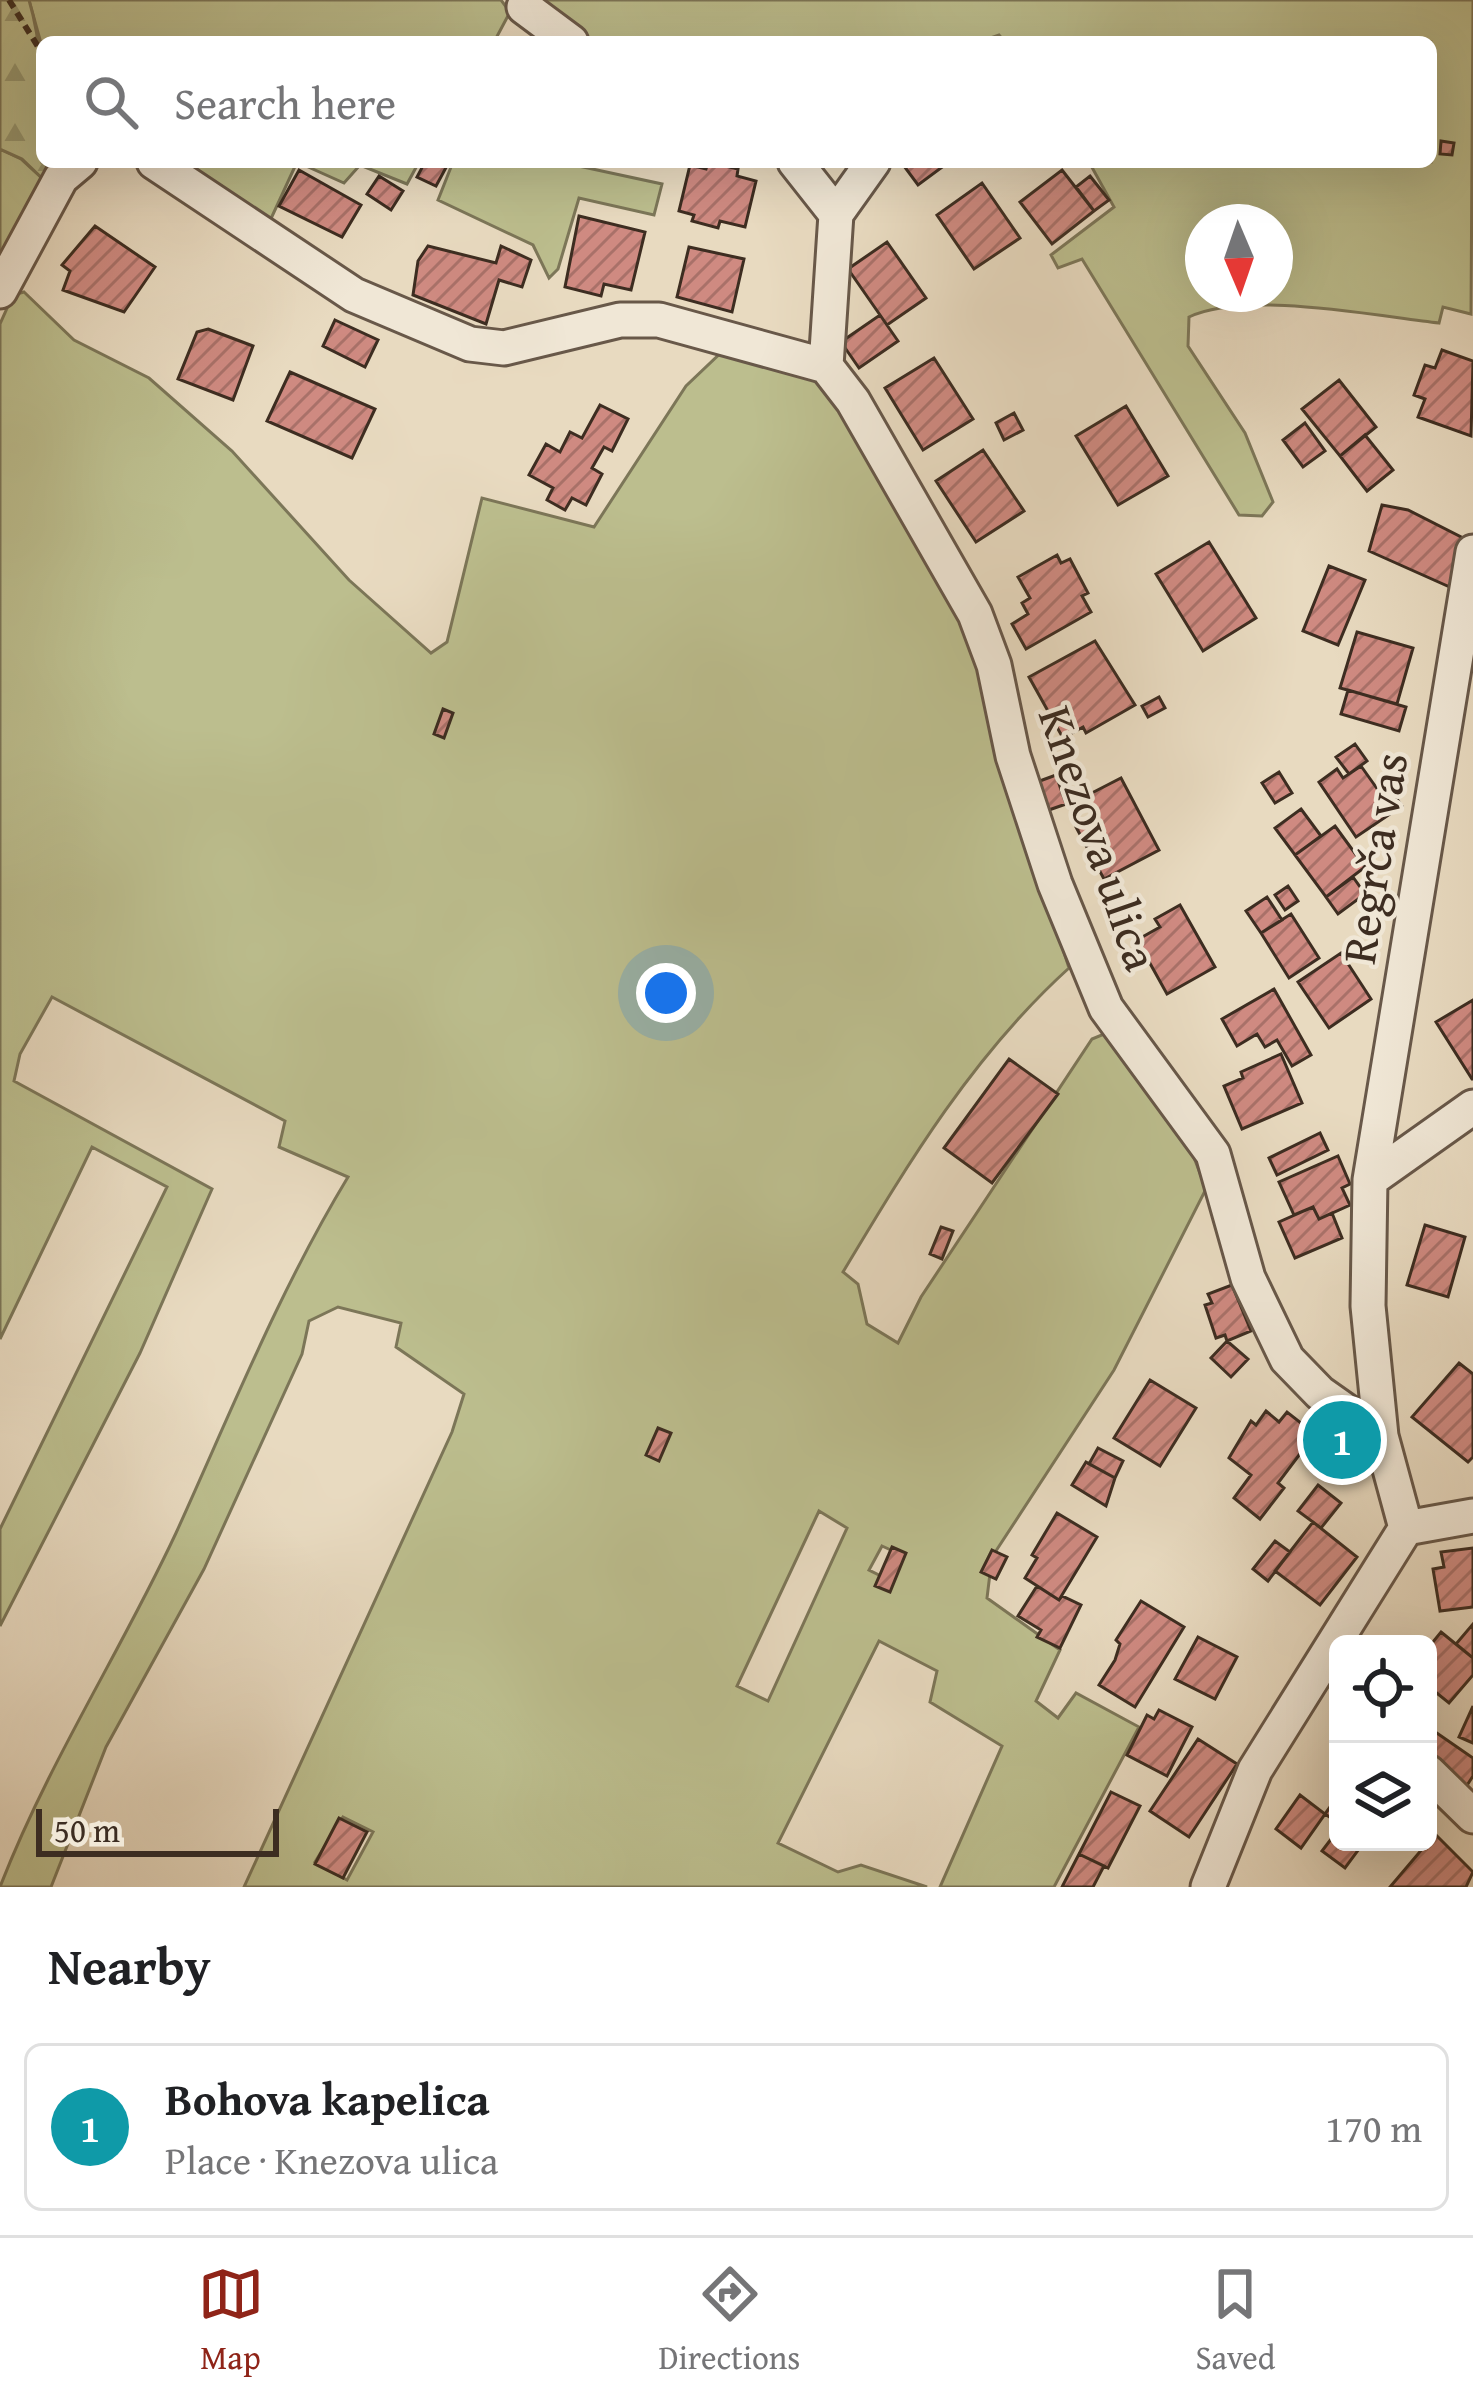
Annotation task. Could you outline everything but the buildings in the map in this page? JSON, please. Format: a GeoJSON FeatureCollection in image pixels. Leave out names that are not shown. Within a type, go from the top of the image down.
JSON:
{"type":"FeatureCollection","features":[{"type":"Feature","properties":{"kind":"street"},"geometry":{"type":"LineString","coordinates":[[524,7],[564,36]]}},
{"type":"Feature","properties":{"kind":"street"},"geometry":{"type":"LineString","coordinates":[[0,291],[61,178],[73,168]]}},
{"type":"Feature","properties":{"kind":"street"},"geometry":{"type":"LineString","coordinates":[[163,168],[354,295],[470,344],[504,347],[620,320],[659,320],[826,366],[836,214],[869,168]]}},
{"type":"Feature","properties":{"kind":"street"},"geometry":{"type":"LineString","coordinates":[[800,168],[836,214]]}},
{"type":"Feature","properties":{"kind":"street","name":"Knezova ulica"},"geometry":{"type":"LineString","coordinates":[[826,366],[853,401],[975,614],[994,664],[1013,756],[1055,884],[1106,1008],[1213,1154],[1248,1278],[1287,1358],[1320,1393],[1381,1436]]}},
{"type":"Feature","properties":{"kind":"street","name":"Regrča vas"},"geometry":{"type":"LineString","coordinates":[[1406,1528],[1381,1436],[1368,1306],[1370,1180],[1473,552]]}},
{"type":"Feature","properties":{"kind":"street"},"geometry":{"type":"LineString","coordinates":[[1370,1180],[1473,1107]]}},
{"type":"Feature","properties":{"kind":"street"},"geometry":{"type":"LineString","coordinates":[[1349,1635],[1406,1528],[1473,1516]]}},
{"type":"Feature","properties":{"kind":"street"},"geometry":{"type":"LineString","coordinates":[[1208,1887],[1255,1770],[1329,1672]]}},
{"type":"Feature","properties":{"kind":"street"},"geometry":{"type":"LineString","coordinates":[[1437,1781],[1473,1816]]}},
{"type":"Feature","properties":{"kind":"path"},"geometry":{"type":"LineString","coordinates":[[10,0],[36,43]]}},
{"type":"Feature","properties":{"kind":"green space"},"geometry":{"type":"Polygon","coordinates":[[[0,0],[29,0],[37,36],[36,168],[58,168],[45,181],[22,159],[0,149],[0,0]]]}},
{"type":"Feature","properties":{"kind":"green space"},"geometry":{"type":"Polygon","coordinates":[[[29,0],[501,0],[510,12],[497,36],[39,36],[29,0]]]}},
{"type":"Feature","properties":{"kind":"green space"},"geometry":{"type":"Polygon","coordinates":[[[530,0],[1473,0],[1471,314],[1443,307],[1439,323],[1293,306],[1293,204],[1185,204],[1185,312],[1204,312],[1189,317],[1188,346],[1245,433],[1273,502],[1262,516],[1239,515],[1082,259],[1058,268],[1051,255],[1114,207],[1092,168],[1437,168],[1437,36],[577,36],[530,0]]]}},
{"type":"Feature","properties":{"kind":"green space"},"geometry":{"type":"Polygon","coordinates":[[[0,149],[21,159],[45,181],[0,276],[0,149]]]}},
{"type":"Feature","properties":{"kind":"green space"},"geometry":{"type":"Polygon","coordinates":[[[184,168],[294,168],[269,223],[184,168]]]}},
{"type":"Feature","properties":{"kind":"green space"},"geometry":{"type":"Polygon","coordinates":[[[310,168],[357,168],[344,183],[310,168]]]}},
{"type":"Feature","properties":{"kind":"green space"},"geometry":{"type":"Polygon","coordinates":[[[367,168],[416,168],[407,184],[367,168]]]}},
{"type":"Feature","properties":{"kind":"green space"},"geometry":{"type":"Polygon","coordinates":[[[451,168],[588,168],[662,184],[654,215],[579,198],[558,269],[549,278],[533,245],[438,200],[451,168]]]}},
{"type":"Feature","properties":{"kind":"green space"},"geometry":{"type":"Polygon","coordinates":[[[24,292],[74,340],[149,378],[232,451],[349,580],[431,653],[447,642],[482,498],[594,527],[686,386],[726,348],[780,361],[828,389],[974,642],[1002,757],[1069,968],[973,1073],[918,1150],[843,1272],[858,1284],[867,1324],[898,1343],[921,1297],[1092,1039],[1104,1034],[1185,1134],[1206,1189],[1114,1370],[992,1557],[987,1598],[1060,1650],[1036,1701],[1058,1718],[1076,1693],[1139,1727],[1054,1887],[940,1887],[1002,1746],[930,1702],[937,1671],[879,1641],[778,1843],[838,1872],[861,1865],[927,1887],[244,1887],[452,1432],[464,1394],[396,1347],[401,1323],[338,1307],[309,1321],[302,1354],[204,1569],[106,1747],[51,1887],[0,1887],[40,1796],[176,1533],[278,1308],[348,1177],[279,1147],[285,1121],[52,997],[20,1054],[14,1081],[212,1189],[140,1353],[0,1626],[0,1529],[167,1187],[92,1147],[0,1339],[0,324],[13,295],[24,292]],[[819,1511],[737,1686],[768,1701],[847,1528],[819,1511]],[[882,1546],[869,1570],[893,1582],[904,1556],[882,1546]],[[343,1817],[315,1862],[347,1880],[373,1832],[343,1817]]]}},
{"type":"Feature","properties":{"kind":"place","name":"Bohova kapelica"},"geometry":{"type":"Point","coordinates":[1342,1440]}}]}
